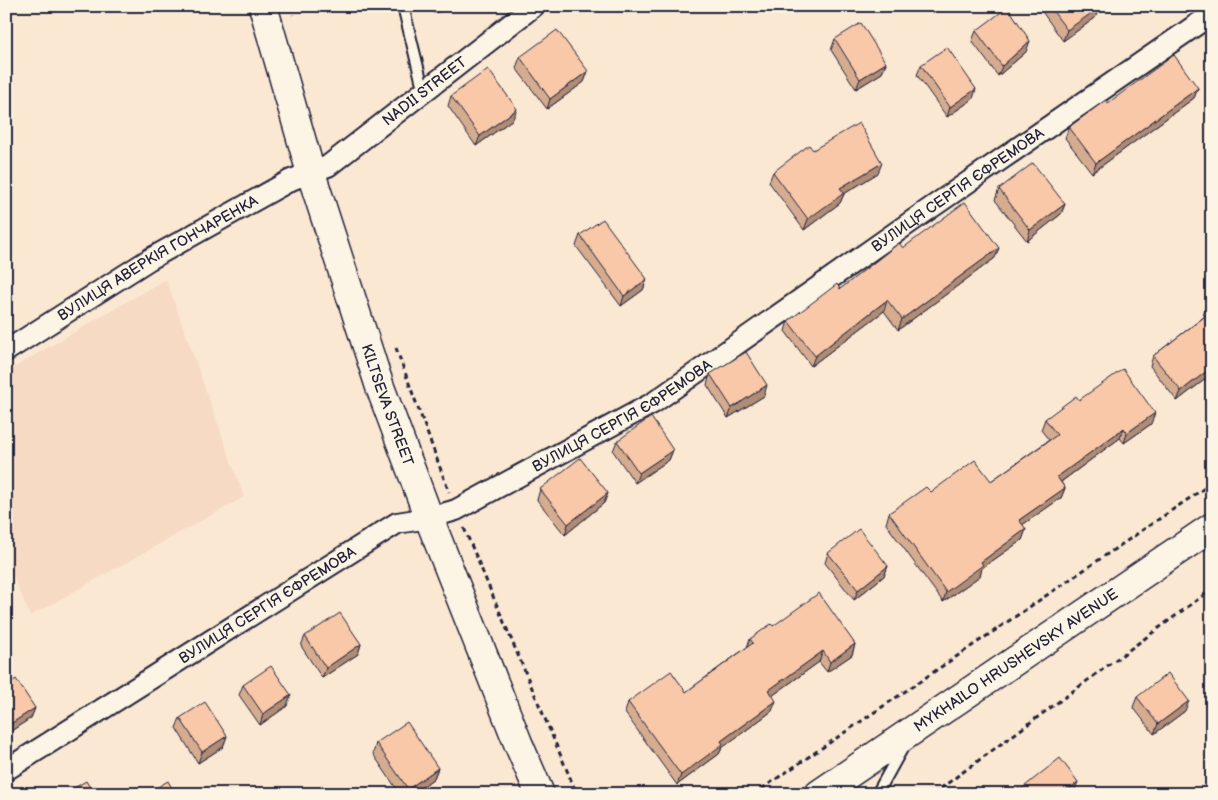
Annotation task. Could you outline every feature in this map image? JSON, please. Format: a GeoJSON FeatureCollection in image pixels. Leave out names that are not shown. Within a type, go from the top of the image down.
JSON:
{"type":"FeatureCollection","features":[{"type":"Feature","properties":{"kind":"main road","name":"KILTSEVA STREET"},"geometry":{"type":"LineString","coordinates":[[263,6],[311,173],[380,387],[429,518],[518,744],[540,794]]}},
{"type":"Feature","properties":{"kind":"main road","name":"MYKHAILO HRUSHEVSKY AVENUE"},"geometry":{"type":"LineString","coordinates":[[819,794],[1212,527]]}},
{"type":"Feature","properties":{"kind":"street","name":"NADII STREET"},"geometry":{"type":"LineString","coordinates":[[311,173],[328,166],[534,6]]}},
{"type":"Feature","properties":{"kind":"street","name":"ВУЛИЦЯ СЕРГІЯ ЄФРЕМОВА"},"geometry":{"type":"LineString","coordinates":[[6,770],[397,524],[429,518],[456,510],[653,403],[1212,14]]}},
{"type":"Feature","properties":{"kind":"street","name":"ВУЛИЦЯ АВЕРКІЯ ГОНЧАРЕНКА"},"geometry":{"type":"LineString","coordinates":[[6,351],[150,259],[283,184],[311,173]]}},
{"type":"Feature","properties":{"kind":"lane"},"geometry":{"type":"LineString","coordinates":[[403,6],[424,92]]}},
{"type":"Feature","properties":{"kind":"lane"},"geometry":{"type":"LineString","coordinates":[[877,794],[914,728]]}},
{"type":"Feature","properties":{"kind":"path"},"geometry":{"type":"LineString","coordinates":[[394,343],[456,510],[577,794]]}},
{"type":"Feature","properties":{"kind":"path"},"geometry":{"type":"LineString","coordinates":[[754,794],[1212,483]]}},
{"type":"Feature","properties":{"kind":"path"},"geometry":{"type":"LineString","coordinates":[[933,794],[1212,589]]}},
{"type":"Feature","properties":{"kind":"shaded area"},"geometry":{"type":"Polygon","coordinates":[[[166,279],[244,497],[30,616],[6,559],[6,372],[166,279]]]}},
{"type":"Feature","properties":{"kind":"building"},"geometry":{"type":"Polygon","coordinates":[[[1049,6],[1098,6],[1099,8],[1067,30],[1049,6]]]}},
{"type":"Feature","properties":{"kind":"building"},"geometry":{"type":"Polygon","coordinates":[[[1008,7],[1030,41],[1002,66],[976,31],[1008,7]]]}},
{"type":"Feature","properties":{"kind":"building"},"geometry":{"type":"Polygon","coordinates":[[[861,23],[886,63],[860,79],[835,39],[861,23]]]}},
{"type":"Feature","properties":{"kind":"building"},"geometry":{"type":"Polygon","coordinates":[[[557,30],[588,71],[550,99],[520,57],[557,30]]]}},
{"type":"Feature","properties":{"kind":"building"},"geometry":{"type":"Polygon","coordinates":[[[947,47],[976,89],[950,107],[921,65],[947,47]]]}},
{"type":"Feature","properties":{"kind":"building"},"geometry":{"type":"Polygon","coordinates":[[[1174,55],[1198,88],[1096,163],[1069,127],[1106,100],[1108,103],[1174,55]]]}},
{"type":"Feature","properties":{"kind":"building"},"geometry":{"type":"Polygon","coordinates":[[[488,69],[517,109],[480,136],[451,96],[488,69]]]}},
{"type":"Feature","properties":{"kind":"building"},"geometry":{"type":"Polygon","coordinates":[[[859,123],[882,163],[840,188],[844,193],[808,219],[773,172],[809,145],[813,150],[859,123]]]}},
{"type":"Feature","properties":{"kind":"building"},"geometry":{"type":"Polygon","coordinates":[[[1033,163],[1065,204],[1030,230],[999,189],[1033,163]]]}},
{"type":"Feature","properties":{"kind":"building"},"geometry":{"type":"Polygon","coordinates":[[[965,202],[999,248],[902,319],[887,300],[815,356],[788,321],[837,284],[840,289],[899,243],[903,248],[965,202]]]}},
{"type":"Feature","properties":{"kind":"building"},"geometry":{"type":"Polygon","coordinates":[[[603,219],[647,279],[624,296],[580,235],[603,219]]]}},
{"type":"Feature","properties":{"kind":"building"},"geometry":{"type":"Polygon","coordinates":[[[1212,300],[1212,310],[1207,303],[1212,300]]]}},
{"type":"Feature","properties":{"kind":"building"},"geometry":{"type":"Polygon","coordinates":[[[1212,311],[1212,367],[1181,391],[1153,356],[1212,311]]]}},
{"type":"Feature","properties":{"kind":"building"},"geometry":{"type":"Polygon","coordinates":[[[746,352],[767,385],[732,408],[710,374],[746,352]]]}},
{"type":"Feature","properties":{"kind":"building"},"geometry":{"type":"Polygon","coordinates":[[[1123,369],[1155,413],[1127,433],[1124,428],[1057,477],[1065,488],[1019,520],[1026,529],[981,562],[983,565],[946,592],[889,513],[926,487],[931,492],[975,460],[991,481],[1057,435],[1045,419],[1076,396],[1079,400],[1123,369]]]}},
{"type":"Feature","properties":{"kind":"building"},"geometry":{"type":"Polygon","coordinates":[[[651,417],[673,450],[639,473],[617,441],[651,417]]]}},
{"type":"Feature","properties":{"kind":"building"},"geometry":{"type":"Polygon","coordinates":[[[580,458],[608,493],[568,524],[540,489],[580,458]]]}},
{"type":"Feature","properties":{"kind":"building"},"geometry":{"type":"Polygon","coordinates":[[[859,529],[888,566],[858,590],[828,553],[859,529]]]}},
{"type":"Feature","properties":{"kind":"building"},"geometry":{"type":"Polygon","coordinates":[[[819,593],[855,644],[830,662],[823,651],[769,690],[776,701],[721,741],[723,744],[681,775],[628,702],[671,671],[686,692],[753,643],[750,639],[771,624],[773,626],[819,593]]]}},
{"type":"Feature","properties":{"kind":"building"},"geometry":{"type":"Polygon","coordinates":[[[340,613],[361,644],[326,668],[305,636],[340,613]]]}},
{"type":"Feature","properties":{"kind":"building"},"geometry":{"type":"Polygon","coordinates":[[[271,666],[291,695],[263,714],[243,685],[271,666]]]}},
{"type":"Feature","properties":{"kind":"building"},"geometry":{"type":"Polygon","coordinates":[[[1168,673],[1189,701],[1158,724],[1137,697],[1168,673]]]}},
{"type":"Feature","properties":{"kind":"building"},"geometry":{"type":"Polygon","coordinates":[[[16,679],[35,708],[12,723],[6,714],[6,686],[16,679]]]}},
{"type":"Feature","properties":{"kind":"building"},"geometry":{"type":"Polygon","coordinates":[[[205,702],[227,736],[202,752],[180,718],[205,702]]]}},
{"type":"Feature","properties":{"kind":"building"},"geometry":{"type":"Polygon","coordinates":[[[407,722],[438,768],[408,789],[376,743],[407,722]]]}},
{"type":"Feature","properties":{"kind":"building"},"geometry":{"type":"Polygon","coordinates":[[[1060,758],[1078,782],[1063,794],[1012,794],[1019,788],[1020,790],[1060,758]]]}},
{"type":"Feature","properties":{"kind":"building"},"geometry":{"type":"Polygon","coordinates":[[[86,781],[94,794],[64,794],[86,781]]]}},
{"type":"Feature","properties":{"kind":"building"},"geometry":{"type":"Polygon","coordinates":[[[168,781],[175,794],[146,794],[168,781]]]}}]}
